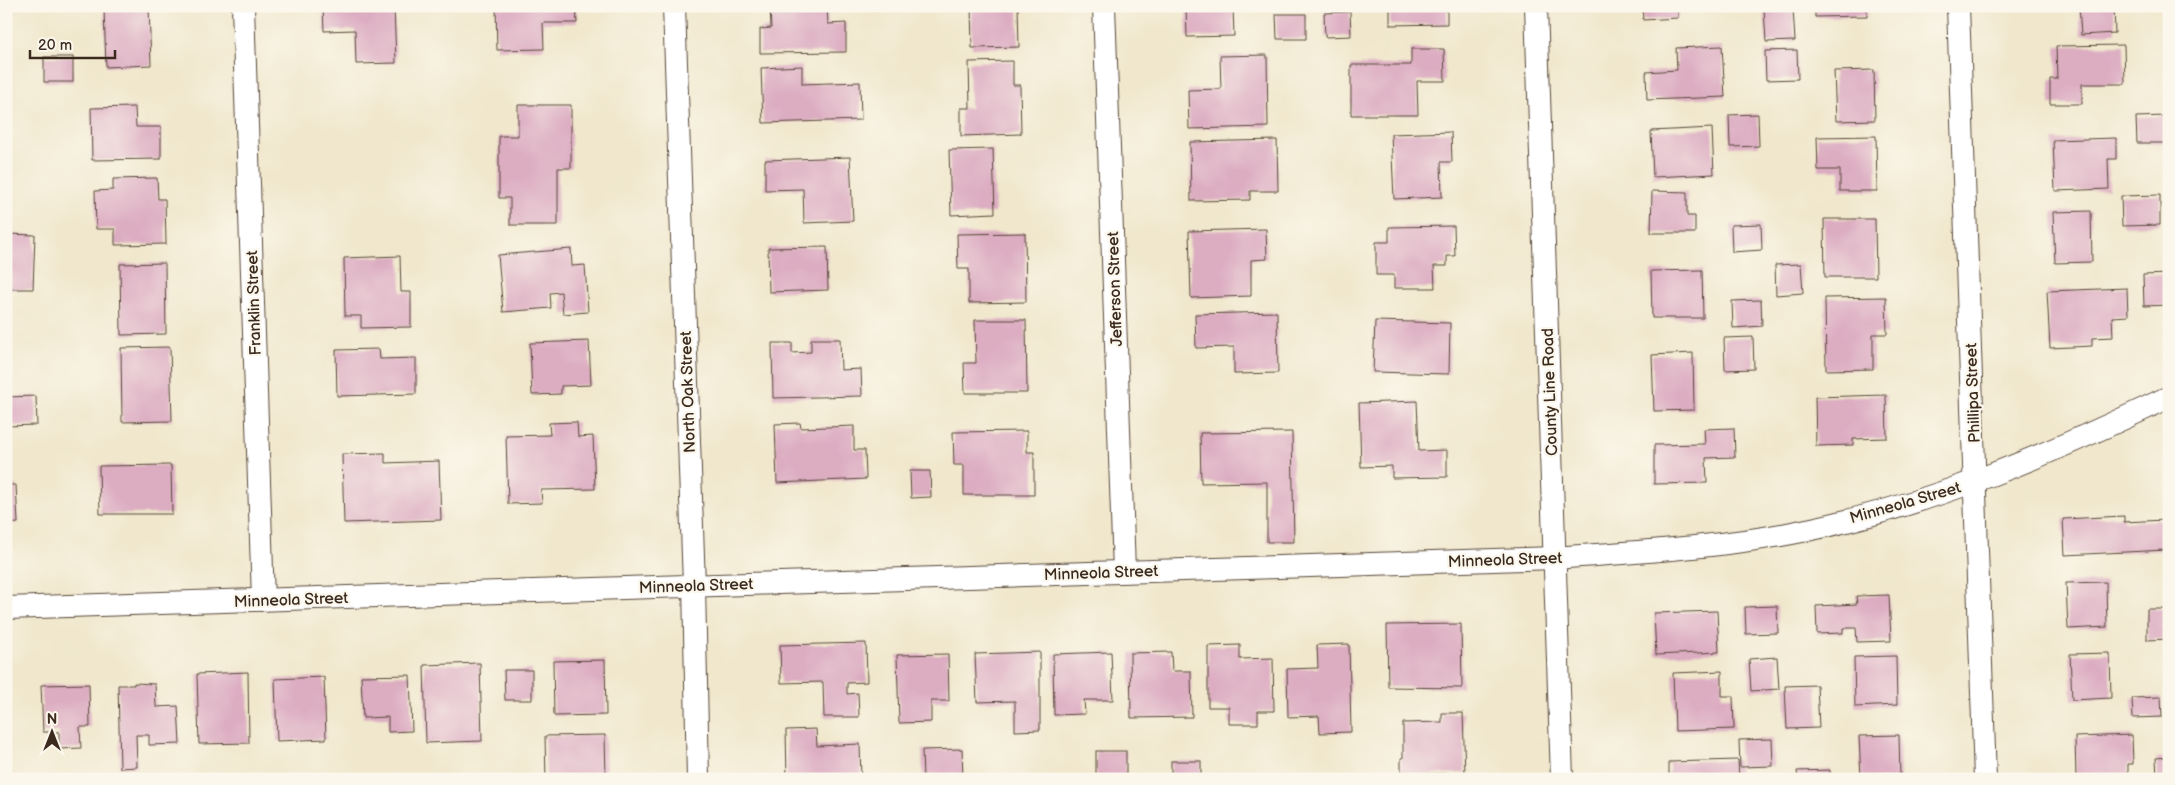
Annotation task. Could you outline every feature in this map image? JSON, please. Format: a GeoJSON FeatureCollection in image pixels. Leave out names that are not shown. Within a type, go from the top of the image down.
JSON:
{"type":"FeatureCollection","features":[{"type":"Feature","properties":{"kind":"street","name":"Franklin Street"},"geometry":{"type":"LineString","coordinates":[[243,6],[263,600]]}},
{"type":"Feature","properties":{"kind":"street","name":"North Oak Street"},"geometry":{"type":"LineString","coordinates":[[674,6],[694,585],[698,779]]}},
{"type":"Feature","properties":{"kind":"street","name":"Jefferson Street"},"geometry":{"type":"LineString","coordinates":[[1104,6],[1124,571]]}},
{"type":"Feature","properties":{"kind":"street","name":"County Line Road"},"geometry":{"type":"LineString","coordinates":[[1536,6],[1562,779]]}},
{"type":"Feature","properties":{"kind":"street","name":"Phillipa Street"},"geometry":{"type":"LineString","coordinates":[[1958,6],[1985,779]]}},
{"type":"Feature","properties":{"kind":"street","name":"Minneola Street"},"geometry":{"type":"LineString","coordinates":[[6,608],[1555,558],[1711,546],[1793,532],[1885,510],[1975,482],[2095,432],[2169,397]]}},
{"type":"Feature","properties":{"kind":"building"},"geometry":{"type":"Polygon","coordinates":[[[323,6],[394,6],[396,63],[356,64],[355,30],[324,31],[323,6]]]}},
{"type":"Feature","properties":{"kind":"building"},"geometry":{"type":"Polygon","coordinates":[[[496,6],[576,6],[577,23],[543,23],[544,49],[497,50],[496,6]]]}},
{"type":"Feature","properties":{"kind":"building"},"geometry":{"type":"Polygon","coordinates":[[[770,6],[827,6],[828,24],[846,23],[846,52],[760,53],[760,29],[771,28],[770,6]]]}},
{"type":"Feature","properties":{"kind":"building"},"geometry":{"type":"Polygon","coordinates":[[[864,6],[898,6],[898,9],[865,10],[864,6]]]}},
{"type":"Feature","properties":{"kind":"building"},"geometry":{"type":"Polygon","coordinates":[[[971,6],[1018,6],[1019,47],[972,48],[971,6]]]}},
{"type":"Feature","properties":{"kind":"building"},"geometry":{"type":"Polygon","coordinates":[[[1186,6],[1233,6],[1234,36],[1187,37],[1186,6]]]}},
{"type":"Feature","properties":{"kind":"building"},"geometry":{"type":"Polygon","coordinates":[[[1390,6],[1447,6],[1447,24],[1390,25],[1390,6]]]}},
{"type":"Feature","properties":{"kind":"building"},"geometry":{"type":"Polygon","coordinates":[[[1642,6],[1678,6],[1678,18],[1643,20],[1642,6]]]}},
{"type":"Feature","properties":{"kind":"building"},"geometry":{"type":"Polygon","coordinates":[[[1815,6],[1867,6],[1867,16],[1815,17],[1815,6]]]}},
{"type":"Feature","properties":{"kind":"building"},"geometry":{"type":"Polygon","coordinates":[[[2079,6],[2114,6],[2115,33],[2081,35],[2079,6]]]}},
{"type":"Feature","properties":{"kind":"building"},"geometry":{"type":"Polygon","coordinates":[[[149,7],[151,65],[106,67],[104,9],[149,7]]]}},
{"type":"Feature","properties":{"kind":"building"},"geometry":{"type":"Polygon","coordinates":[[[1793,8],[1795,41],[1766,42],[1764,9],[1793,8]]]}},
{"type":"Feature","properties":{"kind":"building"},"geometry":{"type":"Polygon","coordinates":[[[1350,12],[1351,36],[1325,37],[1324,13],[1350,12]]]}},
{"type":"Feature","properties":{"kind":"building"},"geometry":{"type":"Polygon","coordinates":[[[1276,14],[1306,14],[1306,39],[1277,39],[1276,14]]]}},
{"type":"Feature","properties":{"kind":"building"},"geometry":{"type":"Polygon","coordinates":[[[2124,45],[2125,84],[2082,84],[2082,104],[2050,104],[2050,79],[2057,79],[2056,46],[2124,45]]]}},
{"type":"Feature","properties":{"kind":"building"},"geometry":{"type":"Polygon","coordinates":[[[1722,46],[1725,97],[1647,100],[1646,72],[1677,70],[1676,48],[1722,46]]]}},
{"type":"Feature","properties":{"kind":"building"},"geometry":{"type":"Polygon","coordinates":[[[1411,49],[1444,49],[1445,81],[1417,81],[1418,115],[1351,115],[1351,65],[1411,65],[1411,49]]]}},
{"type":"Feature","properties":{"kind":"building"},"geometry":{"type":"Polygon","coordinates":[[[1797,50],[1798,79],[1766,80],[1765,51],[1797,50]]]}},
{"type":"Feature","properties":{"kind":"building"},"geometry":{"type":"Polygon","coordinates":[[[1267,55],[1268,127],[1189,129],[1188,90],[1221,89],[1220,56],[1267,55]]]}},
{"type":"Feature","properties":{"kind":"building"},"geometry":{"type":"Polygon","coordinates":[[[44,57],[73,57],[73,82],[44,82],[44,57]]]}},
{"type":"Feature","properties":{"kind":"building"},"geometry":{"type":"Polygon","coordinates":[[[1013,61],[1013,85],[1020,85],[1021,134],[961,136],[961,108],[970,108],[969,62],[1013,61]]]}},
{"type":"Feature","properties":{"kind":"building"},"geometry":{"type":"Polygon","coordinates":[[[802,66],[802,84],[860,82],[861,120],[763,123],[761,68],[802,66]]]}},
{"type":"Feature","properties":{"kind":"building"},"geometry":{"type":"Polygon","coordinates":[[[1874,70],[1875,120],[1836,121],[1834,71],[1874,70]]]}},
{"type":"Feature","properties":{"kind":"building"},"geometry":{"type":"Polygon","coordinates":[[[518,105],[571,105],[571,168],[558,168],[558,225],[510,225],[510,198],[499,198],[499,136],[518,136],[518,105]]]}},
{"type":"Feature","properties":{"kind":"building"},"geometry":{"type":"Polygon","coordinates":[[[135,107],[136,127],[161,127],[161,159],[92,160],[91,108],[135,107]]]}},
{"type":"Feature","properties":{"kind":"building"},"geometry":{"type":"Polygon","coordinates":[[[1758,114],[1759,146],[1730,147],[1729,115],[1758,114]]]}},
{"type":"Feature","properties":{"kind":"building"},"geometry":{"type":"Polygon","coordinates":[[[2166,116],[2166,143],[2137,143],[2136,117],[2166,116]]]}},
{"type":"Feature","properties":{"kind":"building"},"geometry":{"type":"Polygon","coordinates":[[[1712,128],[1714,174],[1653,177],[1651,131],[1712,128]]]}},
{"type":"Feature","properties":{"kind":"building"},"geometry":{"type":"Polygon","coordinates":[[[1451,132],[1452,162],[1441,162],[1442,197],[1394,199],[1391,134],[1451,132]]]}},
{"type":"Feature","properties":{"kind":"building"},"geometry":{"type":"Polygon","coordinates":[[[1876,136],[1877,191],[1840,191],[1840,170],[1818,170],[1817,137],[1876,136]]]}},
{"type":"Feature","properties":{"kind":"building"},"geometry":{"type":"Polygon","coordinates":[[[2116,138],[2116,159],[2108,159],[2109,189],[2055,191],[2053,140],[2116,138]]]}},
{"type":"Feature","properties":{"kind":"building"},"geometry":{"type":"Polygon","coordinates":[[[1277,140],[1278,191],[1250,191],[1250,200],[1191,201],[1190,142],[1277,140]]]}},
{"type":"Feature","properties":{"kind":"building"},"geometry":{"type":"Polygon","coordinates":[[[993,149],[995,213],[951,215],[949,150],[993,149]]]}},
{"type":"Feature","properties":{"kind":"building"},"geometry":{"type":"Polygon","coordinates":[[[850,157],[853,221],[804,223],[803,189],[765,190],[765,160],[850,157]]]}},
{"type":"Feature","properties":{"kind":"building"},"geometry":{"type":"Polygon","coordinates":[[[157,178],[158,199],[165,199],[166,244],[115,245],[115,229],[96,229],[95,191],[113,190],[113,179],[157,178]]]}},
{"type":"Feature","properties":{"kind":"building"},"geometry":{"type":"Polygon","coordinates":[[[1652,191],[1687,192],[1687,216],[1695,216],[1695,233],[1651,233],[1652,191]]]}},
{"type":"Feature","properties":{"kind":"building"},"geometry":{"type":"Polygon","coordinates":[[[2160,195],[2160,225],[2122,226],[2121,196],[2160,195]]]}},
{"type":"Feature","properties":{"kind":"building"},"geometry":{"type":"Polygon","coordinates":[[[2091,211],[2092,262],[2055,263],[2053,212],[2091,211]]]}},
{"type":"Feature","properties":{"kind":"building"},"geometry":{"type":"Polygon","coordinates":[[[1824,219],[1875,219],[1876,277],[1825,277],[1824,219]]]}},
{"type":"Feature","properties":{"kind":"building"},"geometry":{"type":"Polygon","coordinates":[[[1761,224],[1762,250],[1732,252],[1731,225],[1761,224]]]}},
{"type":"Feature","properties":{"kind":"building"},"geometry":{"type":"Polygon","coordinates":[[[1454,226],[1455,256],[1447,256],[1447,266],[1434,266],[1435,288],[1394,288],[1394,275],[1376,275],[1376,242],[1389,242],[1389,227],[1454,226]]]}},
{"type":"Feature","properties":{"kind":"building"},"geometry":{"type":"Polygon","coordinates":[[[1266,229],[1267,259],[1251,260],[1251,296],[1191,298],[1189,231],[1266,229]]]}},
{"type":"Feature","properties":{"kind":"building"},"geometry":{"type":"Polygon","coordinates":[[[1025,233],[1026,302],[969,303],[969,269],[958,269],[957,234],[1025,233]]]}},
{"type":"Feature","properties":{"kind":"building"},"geometry":{"type":"Polygon","coordinates":[[[6,234],[35,235],[33,289],[6,289],[6,234]]]}},
{"type":"Feature","properties":{"kind":"building"},"geometry":{"type":"Polygon","coordinates":[[[827,247],[828,290],[769,292],[768,248],[827,247]]]}},
{"type":"Feature","properties":{"kind":"building"},"geometry":{"type":"Polygon","coordinates":[[[571,249],[572,266],[585,265],[588,312],[563,314],[561,292],[550,293],[551,308],[503,312],[498,255],[571,249]]]}},
{"type":"Feature","properties":{"kind":"building"},"geometry":{"type":"Polygon","coordinates":[[[400,256],[401,292],[411,292],[411,327],[361,328],[361,316],[345,316],[344,258],[400,256]]]}},
{"type":"Feature","properties":{"kind":"building"},"geometry":{"type":"Polygon","coordinates":[[[165,263],[166,334],[121,335],[120,264],[165,263]]]}},
{"type":"Feature","properties":{"kind":"building"},"geometry":{"type":"Polygon","coordinates":[[[1801,264],[1803,293],[1776,295],[1775,265],[1801,264]]]}},
{"type":"Feature","properties":{"kind":"building"},"geometry":{"type":"Polygon","coordinates":[[[1702,270],[1703,318],[1652,318],[1651,271],[1702,270]]]}},
{"type":"Feature","properties":{"kind":"building"},"geometry":{"type":"Polygon","coordinates":[[[2169,274],[2169,305],[2144,306],[2143,275],[2169,274]]]}},
{"type":"Feature","properties":{"kind":"building"},"geometry":{"type":"Polygon","coordinates":[[[2127,288],[2128,316],[2112,317],[2113,337],[2092,338],[2092,346],[2050,348],[2047,291],[2127,288]]]}},
{"type":"Feature","properties":{"kind":"building"},"geometry":{"type":"Polygon","coordinates":[[[1886,297],[1887,334],[1873,334],[1873,369],[1826,370],[1825,298],[1886,297]]]}},
{"type":"Feature","properties":{"kind":"building"},"geometry":{"type":"Polygon","coordinates":[[[1761,300],[1762,326],[1733,328],[1732,301],[1761,300]]]}},
{"type":"Feature","properties":{"kind":"building"},"geometry":{"type":"Polygon","coordinates":[[[1277,312],[1278,373],[1234,374],[1234,347],[1196,348],[1195,314],[1277,312]]]}},
{"type":"Feature","properties":{"kind":"building"},"geometry":{"type":"Polygon","coordinates":[[[975,320],[1026,320],[1027,393],[965,393],[964,363],[976,363],[975,320]]]}},
{"type":"Feature","properties":{"kind":"building"},"geometry":{"type":"Polygon","coordinates":[[[1375,321],[1450,323],[1449,374],[1373,372],[1375,321]]]}},
{"type":"Feature","properties":{"kind":"building"},"geometry":{"type":"Polygon","coordinates":[[[1753,337],[1754,369],[1725,370],[1724,338],[1753,337]]]}},
{"type":"Feature","properties":{"kind":"building"},"geometry":{"type":"Polygon","coordinates":[[[811,339],[840,339],[841,370],[861,369],[862,396],[773,398],[772,343],[792,343],[792,353],[811,352],[811,339]]]}},
{"type":"Feature","properties":{"kind":"building"},"geometry":{"type":"Polygon","coordinates":[[[589,341],[591,385],[561,386],[561,394],[532,395],[530,343],[589,341]]]}},
{"type":"Feature","properties":{"kind":"building"},"geometry":{"type":"Polygon","coordinates":[[[170,347],[172,421],[122,422],[121,348],[170,347]]]}},
{"type":"Feature","properties":{"kind":"building"},"geometry":{"type":"Polygon","coordinates":[[[379,349],[380,359],[416,358],[416,394],[337,396],[336,350],[379,349]]]}},
{"type":"Feature","properties":{"kind":"building"},"geometry":{"type":"Polygon","coordinates":[[[1693,353],[1694,410],[1654,411],[1652,355],[1693,353]]]}},
{"type":"Feature","properties":{"kind":"building"},"geometry":{"type":"Polygon","coordinates":[[[1886,395],[1887,438],[1853,439],[1853,445],[1816,446],[1815,397],[1886,395]]]}},
{"type":"Feature","properties":{"kind":"building"},"geometry":{"type":"Polygon","coordinates":[[[36,396],[37,425],[6,426],[6,397],[36,396]]]}},
{"type":"Feature","properties":{"kind":"building"},"geometry":{"type":"Polygon","coordinates":[[[1417,401],[1419,451],[1447,450],[1447,477],[1392,478],[1392,466],[1361,467],[1359,403],[1417,401]]]}},
{"type":"Feature","properties":{"kind":"building"},"geometry":{"type":"Polygon","coordinates":[[[577,422],[578,437],[593,436],[595,489],[541,490],[542,503],[508,504],[506,436],[550,435],[549,423],[577,422]]]}},
{"type":"Feature","properties":{"kind":"building"},"geometry":{"type":"Polygon","coordinates":[[[800,423],[801,428],[854,426],[854,450],[865,450],[866,479],[777,483],[775,424],[800,423]]]}},
{"type":"Feature","properties":{"kind":"building"},"geometry":{"type":"Polygon","coordinates":[[[1734,428],[1735,457],[1706,458],[1707,483],[1654,484],[1654,445],[1705,444],[1704,429],[1734,428]]]}},
{"type":"Feature","properties":{"kind":"building"},"geometry":{"type":"Polygon","coordinates":[[[1027,431],[1027,452],[1034,452],[1034,495],[964,495],[964,465],[954,465],[953,432],[1027,431]]]}},
{"type":"Feature","properties":{"kind":"building"},"geometry":{"type":"Polygon","coordinates":[[[1292,432],[1294,542],[1267,542],[1267,482],[1201,483],[1200,433],[1292,432]]]}},
{"type":"Feature","properties":{"kind":"building"},"geometry":{"type":"Polygon","coordinates":[[[385,453],[385,463],[439,461],[441,520],[344,523],[342,454],[385,453]]]}},
{"type":"Feature","properties":{"kind":"building"},"geometry":{"type":"Polygon","coordinates":[[[171,465],[172,514],[100,514],[99,466],[171,465]]]}},
{"type":"Feature","properties":{"kind":"building"},"geometry":{"type":"Polygon","coordinates":[[[910,471],[930,471],[931,497],[911,498],[910,471]]]}},
{"type":"Feature","properties":{"kind":"building"},"geometry":{"type":"Polygon","coordinates":[[[6,485],[16,485],[18,523],[6,524],[6,485]]]}},
{"type":"Feature","properties":{"kind":"building"},"geometry":{"type":"Polygon","coordinates":[[[2124,516],[2124,522],[2165,520],[2166,550],[2065,555],[2063,519],[2124,516]]]}},
{"type":"Feature","properties":{"kind":"building"},"geometry":{"type":"Polygon","coordinates":[[[2106,582],[2107,627],[2068,629],[2066,583],[2106,582]]]}},
{"type":"Feature","properties":{"kind":"building"},"geometry":{"type":"Polygon","coordinates":[[[1889,595],[1891,641],[1857,642],[1856,628],[1843,628],[1843,633],[1817,634],[1816,606],[1857,604],[1856,596],[1889,595]]]}},
{"type":"Feature","properties":{"kind":"building"},"geometry":{"type":"Polygon","coordinates":[[[1777,606],[1778,633],[1746,634],[1745,607],[1777,606]]]}},
{"type":"Feature","properties":{"kind":"building"},"geometry":{"type":"Polygon","coordinates":[[[2147,609],[2169,609],[2169,639],[2147,640],[2147,609]]]}},
{"type":"Feature","properties":{"kind":"building"},"geometry":{"type":"Polygon","coordinates":[[[1717,611],[1719,652],[1656,655],[1654,613],[1717,611]]]}},
{"type":"Feature","properties":{"kind":"building"},"geometry":{"type":"Polygon","coordinates":[[[1461,624],[1462,688],[1388,687],[1387,625],[1461,624]]]}},
{"type":"Feature","properties":{"kind":"building"},"geometry":{"type":"Polygon","coordinates":[[[866,643],[867,682],[847,683],[847,694],[858,693],[859,717],[824,717],[823,682],[781,683],[780,645],[866,643]]]}},
{"type":"Feature","properties":{"kind":"building"},"geometry":{"type":"Polygon","coordinates":[[[1349,644],[1351,732],[1320,733],[1319,716],[1288,717],[1287,669],[1318,668],[1317,645],[1349,644]]]}},
{"type":"Feature","properties":{"kind":"building"},"geometry":{"type":"Polygon","coordinates":[[[1240,645],[1240,659],[1273,658],[1274,711],[1258,711],[1258,724],[1229,724],[1229,707],[1208,707],[1208,646],[1240,645]]]}},
{"type":"Feature","properties":{"kind":"building"},"geometry":{"type":"Polygon","coordinates":[[[1040,652],[1040,730],[1015,731],[1015,701],[977,702],[975,654],[1040,652]]]}},
{"type":"Feature","properties":{"kind":"building"},"geometry":{"type":"Polygon","coordinates":[[[1111,652],[1113,700],[1084,700],[1085,714],[1054,715],[1053,654],[1111,652]]]}},
{"type":"Feature","properties":{"kind":"building"},"geometry":{"type":"Polygon","coordinates":[[[1171,652],[1172,671],[1191,671],[1192,717],[1131,718],[1130,653],[1171,652]]]}},
{"type":"Feature","properties":{"kind":"building"},"geometry":{"type":"Polygon","coordinates":[[[2110,653],[2111,698],[2072,700],[2070,654],[2110,653]]]}},
{"type":"Feature","properties":{"kind":"building"},"geometry":{"type":"Polygon","coordinates":[[[948,654],[949,701],[931,701],[931,722],[899,723],[897,655],[948,654]]]}},
{"type":"Feature","properties":{"kind":"building"},"geometry":{"type":"Polygon","coordinates":[[[1896,656],[1897,705],[1855,707],[1854,657],[1896,656]]]}},
{"type":"Feature","properties":{"kind":"building"},"geometry":{"type":"Polygon","coordinates":[[[1777,657],[1779,689],[1751,691],[1749,659],[1777,657]]]}},
{"type":"Feature","properties":{"kind":"building"},"geometry":{"type":"Polygon","coordinates":[[[605,660],[606,715],[554,716],[553,661],[605,660]]]}},
{"type":"Feature","properties":{"kind":"building"},"geometry":{"type":"Polygon","coordinates":[[[480,663],[482,741],[426,743],[424,665],[480,663]]]}},
{"type":"Feature","properties":{"kind":"building"},"geometry":{"type":"Polygon","coordinates":[[[504,670],[532,670],[532,700],[505,700],[504,670]]]}},
{"type":"Feature","properties":{"kind":"building"},"geometry":{"type":"Polygon","coordinates":[[[1722,671],[1722,696],[1733,696],[1734,729],[1675,731],[1673,673],[1722,671]]]}},
{"type":"Feature","properties":{"kind":"building"},"geometry":{"type":"Polygon","coordinates":[[[248,672],[249,743],[199,744],[197,674],[248,672]]]}},
{"type":"Feature","properties":{"kind":"building"},"geometry":{"type":"Polygon","coordinates":[[[410,675],[412,731],[388,732],[388,717],[363,718],[361,676],[410,675]]]}},
{"type":"Feature","properties":{"kind":"building"},"geometry":{"type":"Polygon","coordinates":[[[324,677],[326,739],[277,741],[275,679],[324,677]]]}},
{"type":"Feature","properties":{"kind":"building"},"geometry":{"type":"Polygon","coordinates":[[[134,683],[155,684],[156,707],[178,706],[180,744],[149,745],[149,735],[136,735],[137,767],[120,768],[118,685],[134,685],[134,683]]]}},
{"type":"Feature","properties":{"kind":"building"},"geometry":{"type":"Polygon","coordinates":[[[89,684],[90,727],[80,727],[81,748],[59,749],[59,732],[43,732],[41,685],[89,684]]]}},
{"type":"Feature","properties":{"kind":"building"},"geometry":{"type":"Polygon","coordinates":[[[1817,685],[1819,728],[1787,729],[1785,686],[1817,685]]]}},
{"type":"Feature","properties":{"kind":"building"},"geometry":{"type":"Polygon","coordinates":[[[2161,697],[2162,717],[2133,718],[2132,698],[2161,697]]]}},
{"type":"Feature","properties":{"kind":"building"},"geometry":{"type":"Polygon","coordinates":[[[1442,713],[1463,713],[1465,773],[1401,775],[1403,723],[1442,722],[1442,713]]]}},
{"type":"Feature","properties":{"kind":"building"},"geometry":{"type":"Polygon","coordinates":[[[816,729],[817,746],[860,744],[861,779],[787,779],[786,730],[816,729]]]}},
{"type":"Feature","properties":{"kind":"building"},"geometry":{"type":"Polygon","coordinates":[[[605,735],[606,779],[546,779],[545,736],[605,735]]]}},
{"type":"Feature","properties":{"kind":"building"},"geometry":{"type":"Polygon","coordinates":[[[1899,735],[1900,779],[1861,779],[1859,736],[1899,735]]]}},
{"type":"Feature","properties":{"kind":"building"},"geometry":{"type":"Polygon","coordinates":[[[2132,735],[2133,764],[2128,764],[2128,779],[2076,779],[2075,737],[2132,735]]]}},
{"type":"Feature","properties":{"kind":"building"},"geometry":{"type":"Polygon","coordinates":[[[1772,739],[1773,766],[1740,767],[1739,740],[1772,739]]]}},
{"type":"Feature","properties":{"kind":"building"},"geometry":{"type":"Polygon","coordinates":[[[962,749],[963,779],[923,779],[922,750],[962,749]]]}},
{"type":"Feature","properties":{"kind":"building"},"geometry":{"type":"Polygon","coordinates":[[[1096,751],[1126,751],[1126,779],[1096,779],[1096,751]]]}},
{"type":"Feature","properties":{"kind":"building"},"geometry":{"type":"Polygon","coordinates":[[[2169,757],[2169,779],[2157,779],[2156,758],[2169,757]]]}},
{"type":"Feature","properties":{"kind":"building"},"geometry":{"type":"Polygon","coordinates":[[[1738,760],[1739,779],[1669,779],[1669,762],[1738,760]]]}},
{"type":"Feature","properties":{"kind":"building"},"geometry":{"type":"Polygon","coordinates":[[[1171,761],[1201,761],[1201,779],[1171,779],[1171,761]]]}},
{"type":"Feature","properties":{"kind":"building"},"geometry":{"type":"Polygon","coordinates":[[[1830,770],[1830,779],[1798,779],[1797,771],[1830,770]]]}}]}
